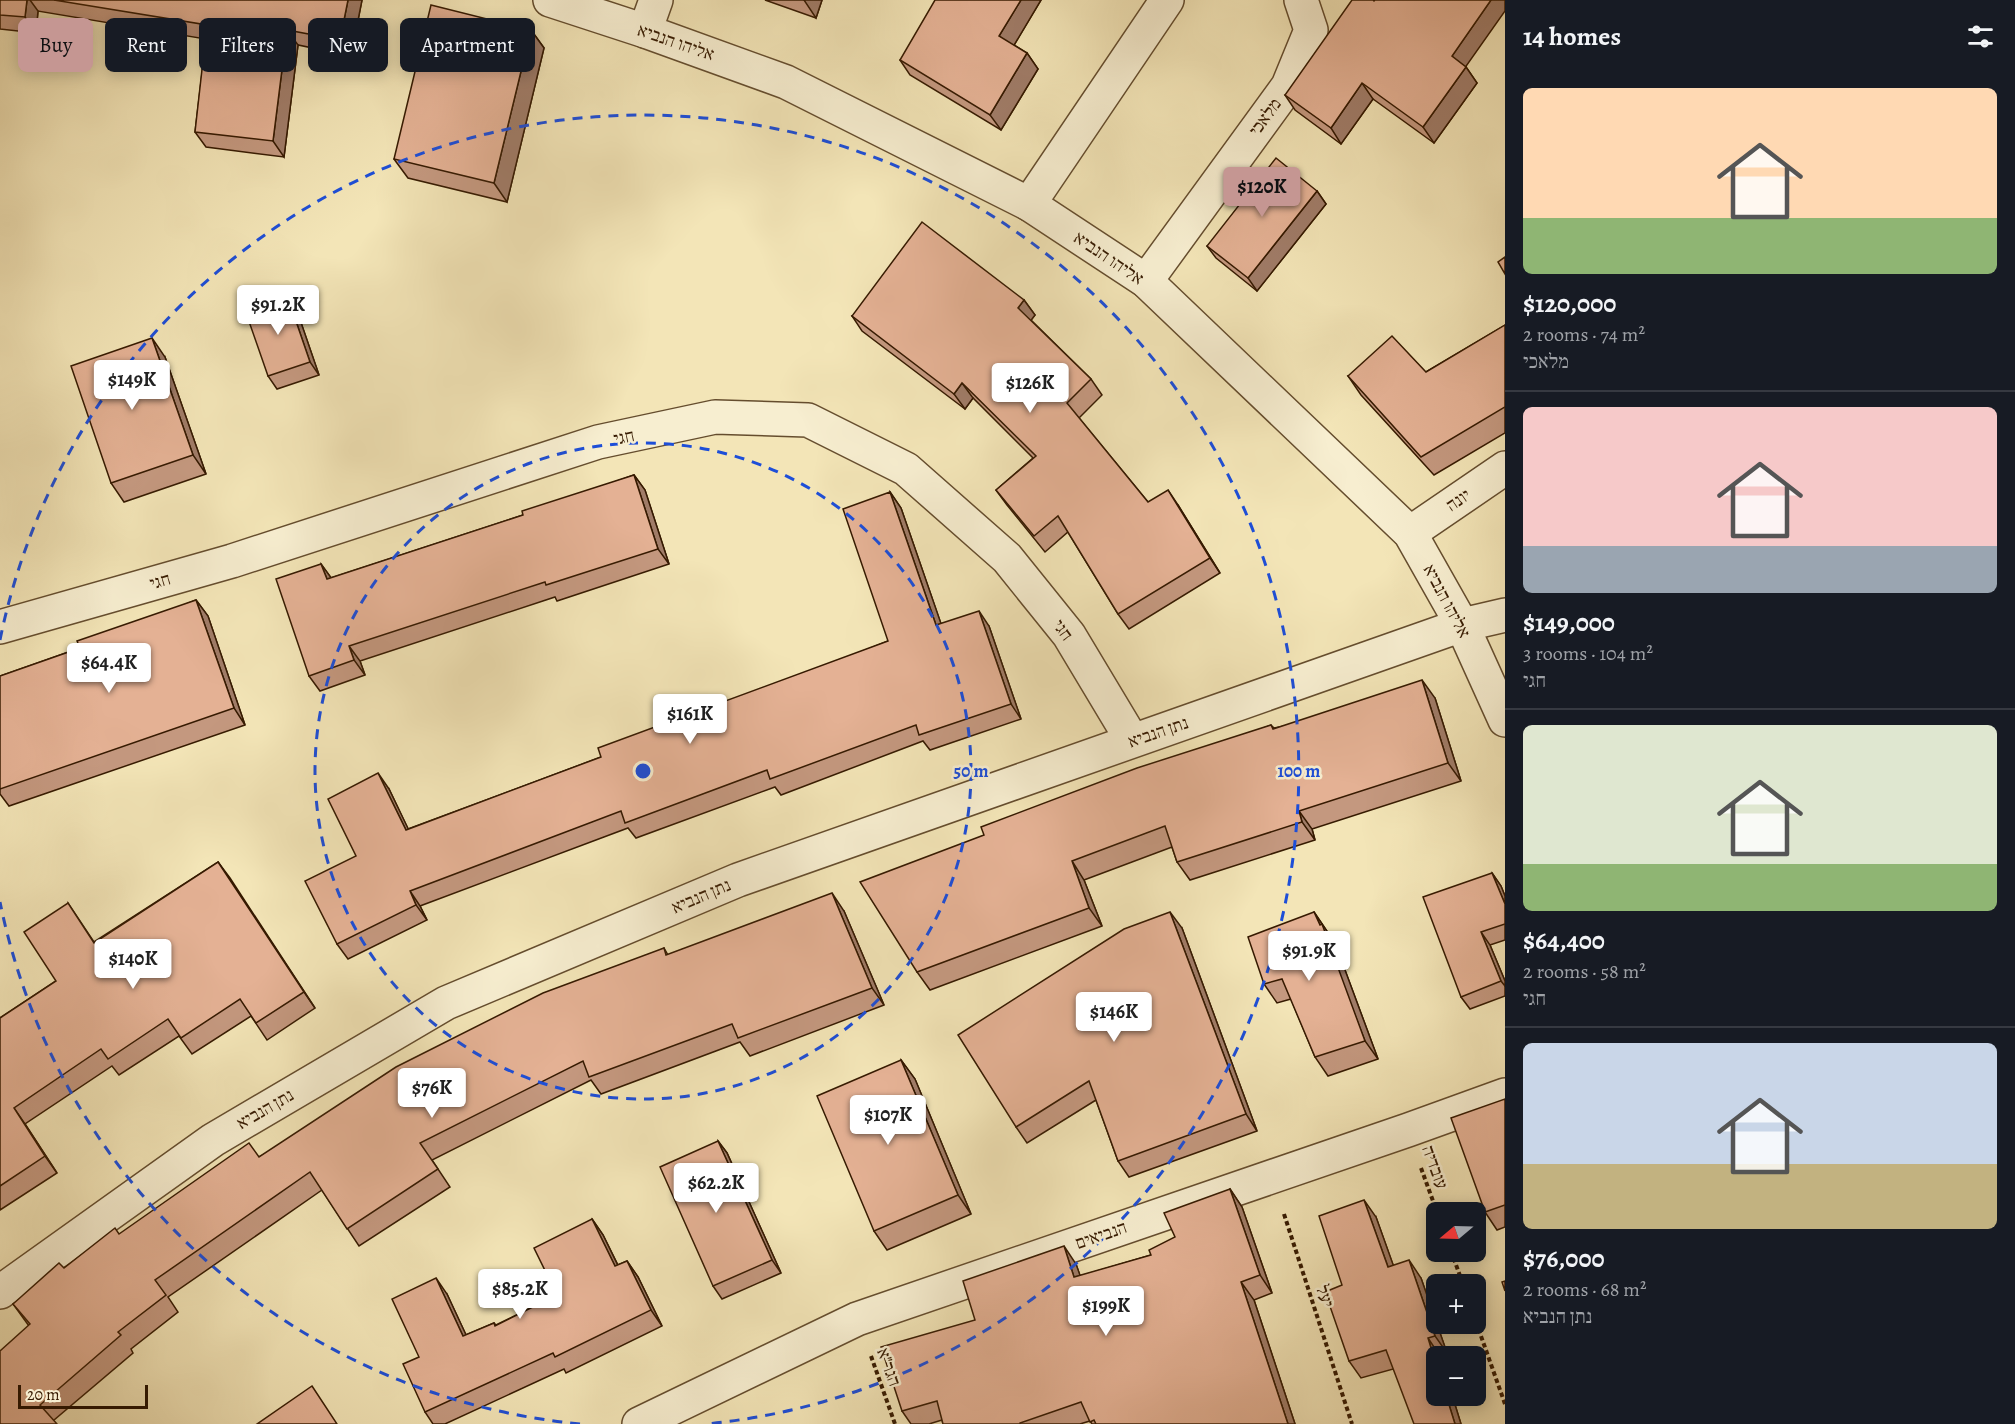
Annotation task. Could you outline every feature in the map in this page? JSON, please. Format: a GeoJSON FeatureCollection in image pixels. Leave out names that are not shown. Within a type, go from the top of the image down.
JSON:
{"type":"FeatureCollection","features":[{"type":"Feature","properties":{"kind":"street","name":"אליהו הנביא"},"geometry":{"type":"LineString","coordinates":[[550,0],[645,31],[786,82],[1029,204],[1146,281],[1410,533],[1462,625],[1505,720]]}},
{"type":"Feature","properties":{"kind":"street"},"geometry":{"type":"LineString","coordinates":[[645,31],[656,0]]}},
{"type":"Feature","properties":{"kind":"street"},"geometry":{"type":"LineString","coordinates":[[1029,204],[1167,0]]}},
{"type":"Feature","properties":{"kind":"street","name":"מלאכי"},"geometry":{"type":"LineString","coordinates":[[1146,281],[1288,86],[1311,30],[1301,0]]}},
{"type":"Feature","properties":{"kind":"street","name":"חגי"},"geometry":{"type":"LineString","coordinates":[[0,627],[232,561],[598,442],[715,417],[808,420],[906,469],[1007,558],[1069,635],[1132,740]]}},
{"type":"Feature","properties":{"kind":"street","name":"יונה"},"geometry":{"type":"LineString","coordinates":[[1410,533],[1505,468]]}},
{"type":"Feature","properties":{"kind":"street"},"geometry":{"type":"LineString","coordinates":[[1462,625],[1505,615]]}},
{"type":"Feature","properties":{"kind":"street","name":"נתן הנביא"},"geometry":{"type":"LineString","coordinates":[[0,1292],[213,1140],[446,1003],[738,880],[1462,625]]}},
{"type":"Feature","properties":{"kind":"street","name":"הנביאים"},"geometry":{"type":"LineString","coordinates":[[639,1424],[857,1319],[1505,1095]]}},
{"type":"Feature","properties":{"kind":"path","name":"עובדיה"},"geometry":{"type":"LineString","coordinates":[[1408,1130],[1433,1202]]}},
{"type":"Feature","properties":{"kind":"path","name":"יעל"},"geometry":{"type":"LineString","coordinates":[[1272,1176],[1352,1424]]}},
{"type":"Feature","properties":{"kind":"path","name":"הגר\"א"},"geometry":{"type":"LineString","coordinates":[[857,1319],[896,1424]]}},
{"type":"Feature","properties":{"kind":"path"},"geometry":{"type":"LineString","coordinates":[[1480,1334],[1505,1404]]}},
{"type":"Feature","properties":{"kind":"building"},"geometry":{"type":"Polygon","coordinates":[[[0,0],[27,0],[25,17],[0,15],[0,0]]]}},
{"type":"Feature","properties":{"kind":"building"},"geometry":{"type":"Polygon","coordinates":[[[54,0],[348,0],[344,18],[308,18],[308,34],[296,32],[296,18],[199,18],[199,24],[187,22],[187,18],[164,18],[54,0]]]}},
{"type":"Feature","properties":{"kind":"building"},"geometry":{"type":"Polygon","coordinates":[[[935,0],[1021,0],[999,36],[1027,53],[990,115],[900,60],[935,0]]]}},
{"type":"Feature","properties":{"kind":"building"},"geometry":{"type":"Polygon","coordinates":[[[1352,0],[1491,0],[1452,56],[1466,67],[1423,127],[1362,83],[1331,128],[1285,95],[1352,0]]]}},
{"type":"Feature","properties":{"kind":"building"},"geometry":{"type":"Polygon","coordinates":[[[431,5],[483,18],[428,18],[431,5]]]}},
{"type":"Feature","properties":{"kind":"building"},"geometry":{"type":"Polygon","coordinates":[[[202,72],[282,72],[273,141],[195,132],[202,72]]]}},
{"type":"Feature","properties":{"kind":"building"},"geometry":{"type":"Polygon","coordinates":[[[415,72],[521,72],[494,183],[394,159],[415,72]]]}},
{"type":"Feature","properties":{"kind":"building"},"geometry":{"type":"Polygon","coordinates":[[[1276,158],[1317,191],[1248,278],[1207,246],[1276,158]]]}},
{"type":"Feature","properties":{"kind":"building"},"geometry":{"type":"Polygon","coordinates":[[[922,222],[1024,300],[1018,308],[1091,379],[1067,403],[1148,502],[1168,490],[1210,558],[1118,614],[1058,516],[1034,536],[996,490],[1036,456],[962,383],[954,394],[852,316],[922,222]]]}},
{"type":"Feature","properties":{"kind":"building"},"geometry":{"type":"Polygon","coordinates":[[[1505,257],[1505,274],[1498,262],[1505,257]]]}},
{"type":"Feature","properties":{"kind":"building"},"geometry":{"type":"Polygon","coordinates":[[[287,295],[310,362],[268,376],[245,310],[287,295]]]}},
{"type":"Feature","properties":{"kind":"building"},"geometry":{"type":"Polygon","coordinates":[[[1505,325],[1505,407],[1421,457],[1348,376],[1392,336],[1426,372],[1505,325]]]}},
{"type":"Feature","properties":{"kind":"building"},"geometry":{"type":"Polygon","coordinates":[[[152,338],[193,455],[111,483],[71,366],[152,338]]]}},
{"type":"Feature","properties":{"kind":"building"},"geometry":{"type":"Polygon","coordinates":[[[634,475],[658,549],[546,585],[545,582],[349,646],[354,660],[309,676],[276,579],[321,564],[327,579],[523,515],[522,511],[634,475]]]}},
{"type":"Feature","properties":{"kind":"building"},"geometry":{"type":"Polygon","coordinates":[[[890,492],[936,625],[979,611],[1011,704],[919,735],[916,725],[770,779],[767,770],[625,823],[621,811],[410,891],[416,905],[337,944],[305,881],[356,856],[328,799],[378,773],[406,830],[601,757],[598,748],[888,641],[843,509],[890,492]]]}},
{"type":"Feature","properties":{"kind":"building"},"geometry":{"type":"Polygon","coordinates":[[[196,600],[234,708],[0,789],[0,676],[80,648],[77,641],[196,600]]]}},
{"type":"Feature","properties":{"kind":"building"},"geometry":{"type":"Polygon","coordinates":[[[1422,680],[1448,763],[1299,811],[1302,822],[1177,862],[1165,826],[1072,861],[1089,908],[917,972],[860,882],[984,835],[981,827],[1137,768],[1271,725],[1273,729],[1422,680]]]}},
{"type":"Feature","properties":{"kind":"building"},"geometry":{"type":"Polygon","coordinates":[[[218,862],[304,992],[256,1023],[240,999],[181,1038],[168,1019],[108,1059],[101,1049],[14,1108],[45,1156],[0,1186],[0,1018],[56,981],[24,932],[68,903],[94,943],[218,862]]]}},
{"type":"Feature","properties":{"kind":"building"},"geometry":{"type":"Polygon","coordinates":[[[1492,873],[1505,904],[1505,924],[1481,932],[1501,981],[1461,997],[1423,897],[1492,873]]]}},
{"type":"Feature","properties":{"kind":"building"},"geometry":{"type":"Polygon","coordinates":[[[832,893],[872,988],[738,1038],[732,1024],[589,1077],[583,1061],[420,1143],[438,1169],[347,1229],[310,1172],[155,1280],[166,1295],[118,1332],[121,1335],[40,1405],[57,1424],[0,1424],[0,1351],[30,1324],[13,1304],[59,1263],[64,1268],[115,1228],[119,1234],[249,1143],[259,1157],[396,1067],[543,993],[664,948],[666,955],[832,893]]]}},
{"type":"Feature","properties":{"kind":"building"},"geometry":{"type":"Polygon","coordinates":[[[1170,912],[1246,1114],[1118,1161],[1089,1081],[1016,1127],[958,1035],[1124,929],[1170,912]]]}},
{"type":"Feature","properties":{"kind":"building"},"geometry":{"type":"Polygon","coordinates":[[[1314,912],[1320,925],[1322,924],[1365,1041],[1315,1057],[1282,979],[1264,984],[1248,937],[1314,912]]]}},
{"type":"Feature","properties":{"kind":"building"},"geometry":{"type":"Polygon","coordinates":[[[901,1060],[958,1195],[874,1231],[817,1096],[901,1060]]]}},
{"type":"Feature","properties":{"kind":"building"},"geometry":{"type":"Polygon","coordinates":[[[1505,1099],[1505,1205],[1486,1212],[1486,1202],[1481,1202],[1451,1118],[1505,1099]]]}},
{"type":"Feature","properties":{"kind":"building"},"geometry":{"type":"Polygon","coordinates":[[[718,1141],[772,1260],[713,1286],[660,1167],[718,1141]]]}},
{"type":"Feature","properties":{"kind":"building"},"geometry":{"type":"Polygon","coordinates":[[[1230,1189],[1260,1275],[1241,1282],[1288,1424],[1096,1424],[1094,1420],[1090,1422],[1081,1402],[1020,1424],[943,1424],[937,1401],[902,1411],[881,1347],[975,1320],[963,1281],[1064,1246],[1074,1277],[1151,1255],[1149,1250],[1175,1237],[1164,1213],[1230,1189]]]}},
{"type":"Feature","properties":{"kind":"building"},"geometry":{"type":"Polygon","coordinates":[[[1364,1200],[1388,1267],[1409,1260],[1426,1310],[1426,1334],[1434,1334],[1435,1336],[1428,1338],[1430,1346],[1426,1346],[1426,1406],[1449,1406],[1455,1424],[1414,1424],[1386,1350],[1349,1361],[1325,1292],[1342,1285],[1319,1216],[1364,1200]]]}},
{"type":"Feature","properties":{"kind":"building"},"geometry":{"type":"Polygon","coordinates":[[[592,1219],[615,1266],[627,1261],[651,1310],[555,1357],[553,1353],[425,1412],[403,1364],[419,1357],[392,1299],[436,1278],[463,1336],[494,1323],[495,1326],[557,1295],[534,1248],[592,1219]]]}},
{"type":"Feature","properties":{"kind":"building"},"geometry":{"type":"Polygon","coordinates":[[[312,1386],[337,1424],[257,1424],[312,1386]]]}}]}
